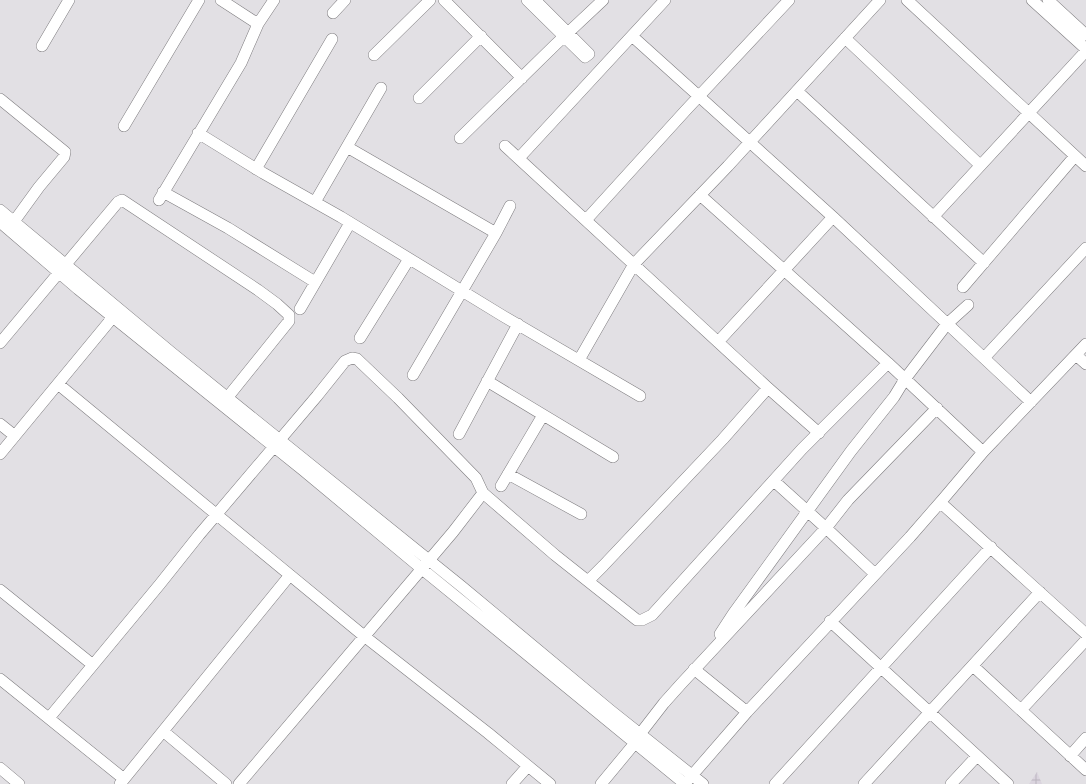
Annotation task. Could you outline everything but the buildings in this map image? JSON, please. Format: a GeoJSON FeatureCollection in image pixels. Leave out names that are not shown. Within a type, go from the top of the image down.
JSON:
{"type":"FeatureCollection","features":[{"type":"Feature","properties":{"kind":"street"},"geometry":{"type":"LineString","coordinates":[[42,46],[69,0]]}},
{"type":"Feature","properties":{"kind":"street"},"geometry":{"type":"LineString","coordinates":[[124,126],[199,0]]}},
{"type":"Feature","properties":{"kind":"street"},"geometry":{"type":"LineString","coordinates":[[220,0],[258,24]]}},
{"type":"Feature","properties":{"kind":"street"},"geometry":{"type":"LineString","coordinates":[[274,0],[258,24],[240,63],[161,196],[228,228],[315,282]]}},
{"type":"Feature","properties":{"kind":"street"},"geometry":{"type":"LineString","coordinates":[[333,13],[345,0]]}},
{"type":"Feature","properties":{"kind":"street"},"geometry":{"type":"LineString","coordinates":[[374,55],[430,0]]}},
{"type":"Feature","properties":{"kind":"street"},"geometry":{"type":"LineString","coordinates":[[444,0],[522,78]]}},
{"type":"Feature","properties":{"kind":"street"},"geometry":{"type":"LineString","coordinates":[[528,0],[566,34]]}},
{"type":"Feature","properties":{"kind":"street"},"geometry":{"type":"LineString","coordinates":[[535,0],[566,34]]}},
{"type":"Feature","properties":{"kind":"street"},"geometry":{"type":"LineString","coordinates":[[460,138],[566,34],[603,0]]}},
{"type":"Feature","properties":{"kind":"street"},"geometry":{"type":"LineString","coordinates":[[519,158],[665,0]]}},
{"type":"Feature","properties":{"kind":"street"},"geometry":{"type":"LineString","coordinates":[[586,220],[789,0]]}},
{"type":"Feature","properties":{"kind":"street"},"geometry":{"type":"LineString","coordinates":[[578,360],[634,264],[750,142],[880,0]]}},
{"type":"Feature","properties":{"kind":"street"},"geometry":{"type":"LineString","coordinates":[[907,0],[1086,166]]}},
{"type":"Feature","properties":{"kind":"street"},"geometry":{"type":"LineString","coordinates":[[933,217],[1086,50],[1032,0]]}},
{"type":"Feature","properties":{"kind":"street"},"geometry":{"type":"LineString","coordinates":[[1048,0],[1086,35]]}},
{"type":"Feature","properties":{"kind":"street"},"geometry":{"type":"LineString","coordinates":[[419,98],[481,36]]}},
{"type":"Feature","properties":{"kind":"street"},"geometry":{"type":"LineString","coordinates":[[632,36],[832,217],[1031,402]]}},
{"type":"Feature","properties":{"kind":"street"},"geometry":{"type":"LineString","coordinates":[[845,38],[980,165]]}},
{"type":"Feature","properties":{"kind":"street"},"geometry":{"type":"LineString","coordinates":[[256,169],[332,39]]}},
{"type":"Feature","properties":{"kind":"street"},"geometry":{"type":"LineString","coordinates":[[315,202],[381,88]]}},
{"type":"Feature","properties":{"kind":"street"},"geometry":{"type":"LineString","coordinates":[[796,91],[984,263]]}},
{"type":"Feature","properties":{"kind":"street"},"geometry":{"type":"LineString","coordinates":[[0,99],[65,152],[64,157],[7,224]]}},
{"type":"Feature","properties":{"kind":"street"},"geometry":{"type":"LineString","coordinates":[[198,133],[256,169],[315,202],[640,396]]}},
{"type":"Feature","properties":{"kind":"street"},"geometry":{"type":"LineString","coordinates":[[505,146],[819,433]]}},
{"type":"Feature","properties":{"kind":"street"},"geometry":{"type":"LineString","coordinates":[[347,147],[496,233]]}},
{"type":"Feature","properties":{"kind":"street"},"geometry":{"type":"LineString","coordinates":[[963,287],[1075,156]]}},
{"type":"Feature","properties":{"kind":"street"},"geometry":{"type":"LineString","coordinates":[[700,195],[888,363],[983,452]]}},
{"type":"Feature","properties":{"kind":"street"},"geometry":{"type":"LineString","coordinates":[[2,337],[63,268],[118,202],[122,200],[277,304],[289,315],[289,321],[224,401]]}},
{"type":"Feature","properties":{"kind":"street"},"geometry":{"type":"LineString","coordinates":[[413,375],[496,233],[510,206]]}},
{"type":"Feature","properties":{"kind":"street"},"geometry":{"type":"LineString","coordinates":[[0,210],[7,224],[172,354],[224,401]]}},
{"type":"Feature","properties":{"kind":"street"},"geometry":{"type":"LineString","coordinates":[[718,342],[832,217]]}},
{"type":"Feature","properties":{"kind":"street"},"geometry":{"type":"LineString","coordinates":[[300,309],[350,223]]}},
{"type":"Feature","properties":{"kind":"street"},"geometry":{"type":"LineString","coordinates":[[984,358],[1086,248]]}},
{"type":"Feature","properties":{"kind":"street"},"geometry":{"type":"LineString","coordinates":[[360,338],[409,259]]}},
{"type":"Feature","properties":{"kind":"street"},"geometry":{"type":"LineString","coordinates":[[63,268],[113,317],[277,443],[425,565],[461,586],[687,781],[702,784]]}},
{"type":"Feature","properties":{"kind":"street"},"geometry":{"type":"LineString","coordinates":[[706,657],[733,614],[851,451],[894,397],[905,379],[947,324],[968,305]]}},
{"type":"Feature","properties":{"kind":"street"},"geometry":{"type":"LineString","coordinates":[[0,454],[113,317]]}},
{"type":"Feature","properties":{"kind":"street"},"geometry":{"type":"LineString","coordinates":[[459,434],[518,324]]}},
{"type":"Feature","properties":{"kind":"street"},"geometry":{"type":"LineString","coordinates":[[687,781],[747,712],[941,503],[983,452],[1086,344]]}},
{"type":"Feature","properties":{"kind":"street"},"geometry":{"type":"LineString","coordinates":[[1076,355],[1086,364]]}},
{"type":"Feature","properties":{"kind":"street"},"geometry":{"type":"LineString","coordinates":[[49,718],[216,514],[345,361],[352,358],[357,359],[398,398],[476,478],[483,493],[554,555],[637,620],[642,620],[652,615],[802,449],[888,363]]}},
{"type":"Feature","properties":{"kind":"street"},"geometry":{"type":"LineString","coordinates":[[487,381],[613,457]]}},
{"type":"Feature","properties":{"kind":"street"},"geometry":{"type":"LineString","coordinates":[[58,384],[364,636],[418,677],[550,784]]}},
{"type":"Feature","properties":{"kind":"street"},"geometry":{"type":"LineString","coordinates":[[588,581],[723,439],[768,388]]}},
{"type":"Feature","properties":{"kind":"street"},"geometry":{"type":"LineString","coordinates":[[601,784],[664,703],[694,669],[826,528],[848,500],[937,408]]}},
{"type":"Feature","properties":{"kind":"street"},"geometry":{"type":"LineString","coordinates":[[501,486],[543,415]]}},
{"type":"Feature","properties":{"kind":"street"},"geometry":{"type":"LineString","coordinates":[[0,424],[15,436]]}},
{"type":"Feature","properties":{"kind":"street"},"geometry":{"type":"LineString","coordinates":[[508,474],[581,514]]}},
{"type":"Feature","properties":{"kind":"street"},"geometry":{"type":"LineString","coordinates":[[774,481],[874,574]]}},
{"type":"Feature","properties":{"kind":"street"},"geometry":{"type":"LineString","coordinates":[[239,784],[454,532],[483,493]]}},
{"type":"Feature","properties":{"kind":"street"},"geometry":{"type":"LineString","coordinates":[[941,503],[1086,634]]}},
{"type":"Feature","properties":{"kind":"street"},"geometry":{"type":"LineString","coordinates":[[774,784],[991,547]]}},
{"type":"Feature","properties":{"kind":"street"},"geometry":{"type":"LineString","coordinates":[[0,678],[49,718],[122,782],[290,575]]}},
{"type":"Feature","properties":{"kind":"street"},"geometry":{"type":"LineString","coordinates":[[0,590],[93,665]]}},
{"type":"Feature","properties":{"kind":"street"},"geometry":{"type":"LineString","coordinates":[[864,784],[1040,592]]}},
{"type":"Feature","properties":{"kind":"street"},"geometry":{"type":"LineString","coordinates":[[830,622],[1008,784]]}},
{"type":"Feature","properties":{"kind":"street"},"geometry":{"type":"LineString","coordinates":[[1020,710],[1086,640]]}},
{"type":"Feature","properties":{"kind":"street"},"geometry":{"type":"LineString","coordinates":[[973,666],[1086,770]]}},
{"type":"Feature","properties":{"kind":"street"},"geometry":{"type":"LineString","coordinates":[[694,669],[747,712]]}},
{"type":"Feature","properties":{"kind":"street"},"geometry":{"type":"LineString","coordinates":[[163,731],[226,784]]}},
{"type":"Feature","properties":{"kind":"street"},"geometry":{"type":"LineString","coordinates":[[1070,756],[1086,738]]}},
{"type":"Feature","properties":{"kind":"street"},"geometry":{"type":"LineString","coordinates":[[951,784],[977,756]]}},
{"type":"Feature","properties":{"kind":"street"},"geometry":{"type":"LineString","coordinates":[[512,784],[528,766]]}},
{"type":"Feature","properties":{"kind":"street"},"geometry":{"type":"LineString","coordinates":[[0,768],[19,784]]}},
{"type":"Feature","properties":{"kind":"shaded area"},"geometry":{"type":"Polygon","coordinates":[[[1037,772],[1042,784],[1029,784],[1037,772]]]}}]}
